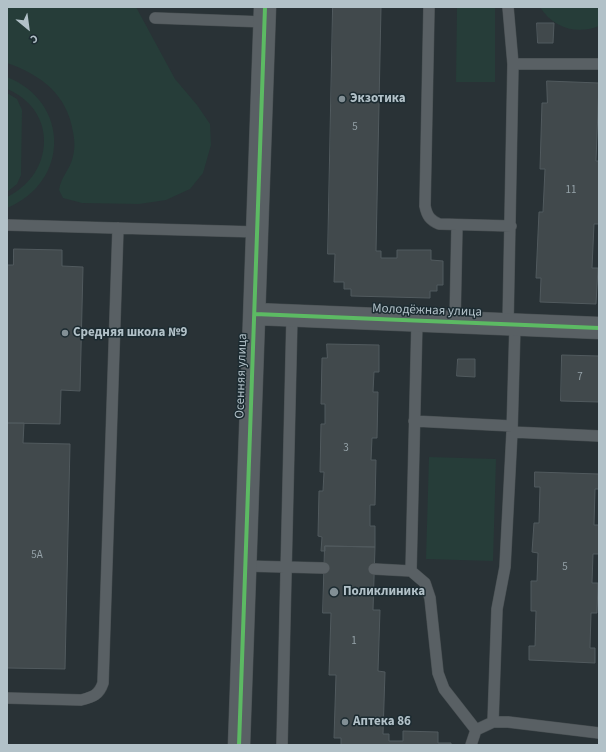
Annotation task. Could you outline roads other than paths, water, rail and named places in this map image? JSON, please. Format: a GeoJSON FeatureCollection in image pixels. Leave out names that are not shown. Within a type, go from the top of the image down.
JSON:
{"type":"FeatureCollection","features":[{"type":"Feature","properties":{"kind":"street","name":"Осенняя улица"},"geometry":{"type":"LineString","coordinates":[[239,745],[265,14]]}},
{"type":"Feature","properties":{"kind":"street","name":"Молодёжная улица"},"geometry":{"type":"LineString","coordinates":[[255,314],[599,328]]}},
{"type":"Feature","properties":{"kind":"lane"},"geometry":{"type":"LineString","coordinates":[[429,7],[425,206],[427,214],[432,220],[440,224],[511,226]]}},
{"type":"Feature","properties":{"kind":"lane"},"geometry":{"type":"LineString","coordinates":[[494,722],[497,609],[505,567],[512,429],[511,226],[513,64],[508,7]]}},
{"type":"Feature","properties":{"kind":"lane"},"geometry":{"type":"LineString","coordinates":[[155,18],[265,14]]}},
{"type":"Feature","properties":{"kind":"lane"},"geometry":{"type":"LineString","coordinates":[[513,64],[599,64]]}},
{"type":"Feature","properties":{"kind":"lane"},"geometry":{"type":"LineString","coordinates":[[7,225],[258,232]]}},
{"type":"Feature","properties":{"kind":"lane"},"geometry":{"type":"LineString","coordinates":[[455,322],[457,225]]}},
{"type":"Feature","properties":{"kind":"lane"},"geometry":{"type":"LineString","coordinates":[[7,698],[81,700],[92,698],[100,692],[103,683],[118,228]]}},
{"type":"Feature","properties":{"kind":"lane"},"geometry":{"type":"LineString","coordinates":[[282,745],[292,316]]}},
{"type":"Feature","properties":{"kind":"lane"},"geometry":{"type":"LineString","coordinates":[[411,571],[417,321]]}},
{"type":"Feature","properties":{"kind":"lane"},"geometry":{"type":"LineString","coordinates":[[414,421],[599,436]]}},
{"type":"Feature","properties":{"kind":"lane"},"geometry":{"type":"LineString","coordinates":[[246,566],[324,568]]}},
{"type":"Feature","properties":{"kind":"lane"},"geometry":{"type":"LineString","coordinates":[[374,569],[411,571],[425,583],[430,598],[438,673],[444,689],[476,730]]}},
{"type":"Feature","properties":{"kind":"lane"},"geometry":{"type":"LineString","coordinates":[[471,745],[476,730],[494,722],[508,722],[599,733]]}},
{"type":"Feature","properties":{"kind":"place","name":"Экзотика"},"geometry":{"type":"Point","coordinates":[342,99]}},
{"type":"Feature","properties":{"kind":"place","name":"Средняя школа №9"},"geometry":{"type":"Point","coordinates":[65,333]}},
{"type":"Feature","properties":{"kind":"place","name":"Поликлиника"},"geometry":{"type":"Point","coordinates":[334,592]}},
{"type":"Feature","properties":{"kind":"place","name":"Аптека 86"},"geometry":{"type":"Point","coordinates":[345,722]}}]}
